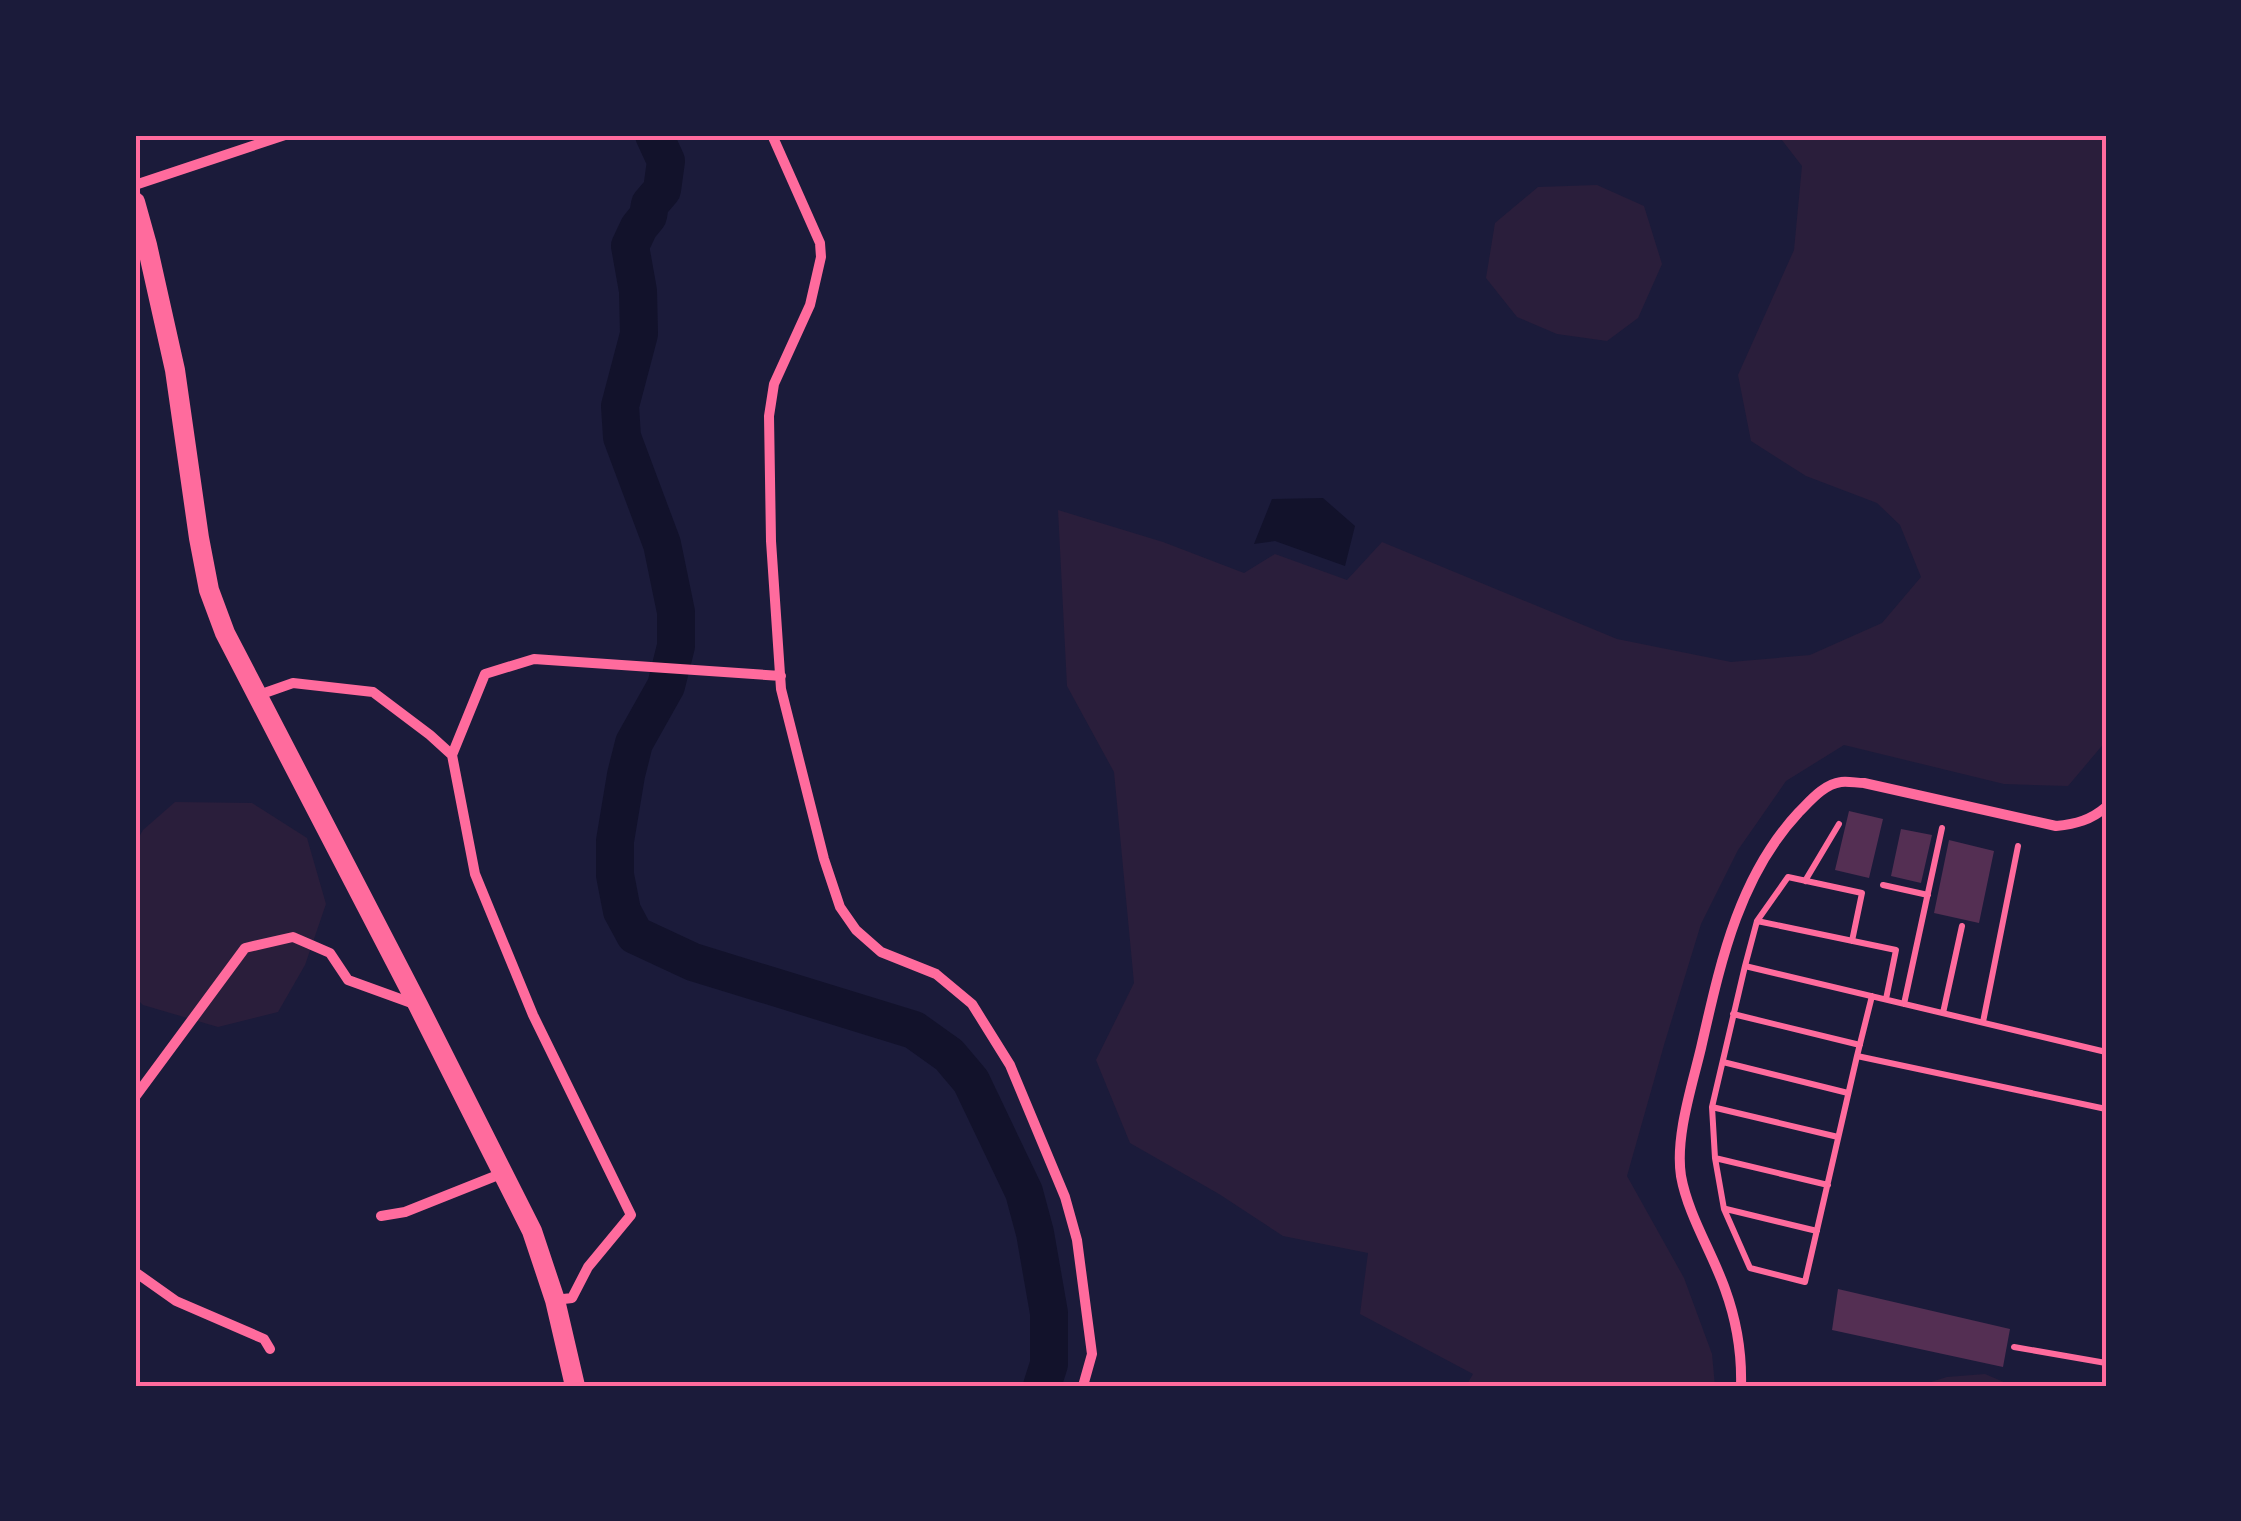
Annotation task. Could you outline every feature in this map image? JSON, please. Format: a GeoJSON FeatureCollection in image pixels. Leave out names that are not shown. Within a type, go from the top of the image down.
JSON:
{"type":"FeatureCollection","features":[{"type":"Feature","properties":{"kind":"main road"},"geometry":{"type":"LineString","coordinates":[[135,202],[175,370],[199,538],[225,634],[532,1231],[556,1300],[575,1386]]}},
{"type":"Feature","properties":{"kind":"street"},"geometry":{"type":"LineString","coordinates":[[135,185],[285,135]]}},
{"type":"Feature","properties":{"kind":"street"},"geometry":{"type":"LineString","coordinates":[[772,135],[820,243],[821,257],[810,305],[774,384],[768,416],[771,541],[782,690],[824,859],[840,908],[856,930],[881,952],[936,974],[972,1004],[1010,1065],[1066,1197],[1077,1240],[1092,1354],[1083,1386]]}},
{"type":"Feature","properties":{"kind":"street"},"geometry":{"type":"LineString","coordinates":[[556,1300],[572,1298],[588,1267],[631,1214],[533,1015],[475,874],[452,755],[485,674],[534,660],[781,676]]}},
{"type":"Feature","properties":{"kind":"street"},"geometry":{"type":"LineString","coordinates":[[256,696],[293,683],[373,692],[452,755]]}},
{"type":"Feature","properties":{"kind":"street"},"geometry":{"type":"LineString","coordinates":[[1741,1386],[1742,1351],[1725,1289],[1682,1176],[1680,1149],[1714,989],[1736,913],[1761,862],[1815,795],[1839,782],[1864,784],[2056,826],[2078,823],[2106,807]]}},
{"type":"Feature","properties":{"kind":"street"},"geometry":{"type":"LineString","coordinates":[[135,1097],[245,948],[293,936],[330,953],[348,980],[418,1005]]}},
{"type":"Feature","properties":{"kind":"street"},"geometry":{"type":"LineString","coordinates":[[381,1216],[405,1212],[503,1174]]}},
{"type":"Feature","properties":{"kind":"street"},"geometry":{"type":"LineString","coordinates":[[135,1272],[176,1301],[264,1339],[270,1349]]}},
{"type":"Feature","properties":{"kind":"lane"},"geometry":{"type":"LineString","coordinates":[[1804,881],[1839,824]]}},
{"type":"Feature","properties":{"kind":"lane"},"geometry":{"type":"LineString","coordinates":[[1904,1004],[1942,828]]}},
{"type":"Feature","properties":{"kind":"lane"},"geometry":{"type":"LineString","coordinates":[[1984,1022],[2018,846]]}},
{"type":"Feature","properties":{"kind":"lane"},"geometry":{"type":"LineString","coordinates":[[1852,941],[1862,893],[1788,877],[1757,921],[1712,1107],[1715,1158],[1724,1208],[1750,1268],[1805,1282],[1872,996]]}},
{"type":"Feature","properties":{"kind":"lane"},"geometry":{"type":"LineString","coordinates":[[1883,885],[1928,895]]}},
{"type":"Feature","properties":{"kind":"lane"},"geometry":{"type":"LineString","coordinates":[[1757,921],[1896,950],[1886,999]]}},
{"type":"Feature","properties":{"kind":"lane"},"geometry":{"type":"LineString","coordinates":[[1943,1013],[1962,926]]}},
{"type":"Feature","properties":{"kind":"lane"},"geometry":{"type":"LineString","coordinates":[[1744,966],[2106,1052]]}},
{"type":"Feature","properties":{"kind":"lane"},"geometry":{"type":"LineString","coordinates":[[1733,1014],[1860,1044]]}},
{"type":"Feature","properties":{"kind":"lane"},"geometry":{"type":"LineString","coordinates":[[1857,1056],[2106,1108]]}},
{"type":"Feature","properties":{"kind":"lane"},"geometry":{"type":"LineString","coordinates":[[1723,1062],[1848,1093]]}},
{"type":"Feature","properties":{"kind":"lane"},"geometry":{"type":"LineString","coordinates":[[1712,1107],[1838,1137]]}},
{"type":"Feature","properties":{"kind":"lane"},"geometry":{"type":"LineString","coordinates":[[1715,1158],[1828,1185]]}},
{"type":"Feature","properties":{"kind":"lane"},"geometry":{"type":"LineString","coordinates":[[1724,1208],[1818,1231]]}},
{"type":"Feature","properties":{"kind":"lane"},"geometry":{"type":"LineString","coordinates":[[2014,1347],[2106,1363]]}},
{"type":"Feature","properties":{"kind":"shaded area"},"geometry":{"type":"Polygon","coordinates":[[[1778,135],[2106,135],[2106,741],[2068,786],[2004,784],[1844,745],[1786,781],[1738,850],[1701,924],[1627,1176],[1684,1278],[1712,1354],[1715,1386],[1466,1386],[1473,1374],[1360,1314],[1368,1253],[1283,1236],[1130,1143],[1096,1060],[1134,983],[1114,772],[1067,686],[1058,510],[1163,542],[1244,573],[1275,554],[1347,580],[1382,542],[1617,639],[1731,662],[1810,655],[1882,623],[1921,577],[1900,525],[1877,503],[1806,476],[1751,441],[1738,375],[1794,250],[1802,166],[1778,135]]]}},
{"type":"Feature","properties":{"kind":"shaded area"},"geometry":{"type":"Polygon","coordinates":[[[1597,185],[1644,206],[1662,264],[1638,318],[1607,341],[1557,334],[1517,317],[1486,278],[1495,223],[1538,187],[1597,185]]]}},
{"type":"Feature","properties":{"kind":"shaded area"},"geometry":{"type":"Polygon","coordinates":[[[1323,498],[1355,526],[1345,566],[1275,541],[1254,544],[1272,499],[1323,498]]]}},
{"type":"Feature","properties":{"kind":"shaded area"},"geometry":{"type":"Polygon","coordinates":[[[175,802],[252,803],[307,838],[326,904],[305,965],[278,1012],[218,1027],[143,1005],[135,997],[135,844],[143,830],[175,802]]]}},
{"type":"Feature","properties":{"kind":"shaded area"},"geometry":{"type":"Polygon","coordinates":[[[1985,1374],[2013,1386],[1918,1386],[1947,1377],[1985,1374]]]}},
{"type":"Feature","properties":{"kind":"building"},"geometry":{"type":"Polygon","coordinates":[[[1849,811],[1883,819],[1869,878],[1835,870],[1849,811]]]}},
{"type":"Feature","properties":{"kind":"building"},"geometry":{"type":"Polygon","coordinates":[[[1901,829],[1932,835],[1921,883],[1891,876],[1901,829]]]}},
{"type":"Feature","properties":{"kind":"building"},"geometry":{"type":"Polygon","coordinates":[[[1949,840],[1994,851],[1979,923],[1934,913],[1949,840]]]}},
{"type":"Feature","properties":{"kind":"building"},"geometry":{"type":"Polygon","coordinates":[[[1838,1289],[2010,1329],[2003,1367],[1832,1330],[1838,1289]]]}},
{"type":"Feature","properties":{"kind":"waterway"},"geometry":{"type":"LineString","coordinates":[[654,135],[666,161],[662,190],[650,204],[648,216],[630,246],[638,291],[639,334],[620,406],[622,437],[662,544],[676,612],[676,646],[666,686],[634,743],[626,775],[615,841],[615,875],[622,911],[635,935],[693,962],[914,1030],[949,1055],[971,1081],[1024,1192],[1049,1313],[1049,1364],[1042,1386]]}}]}
